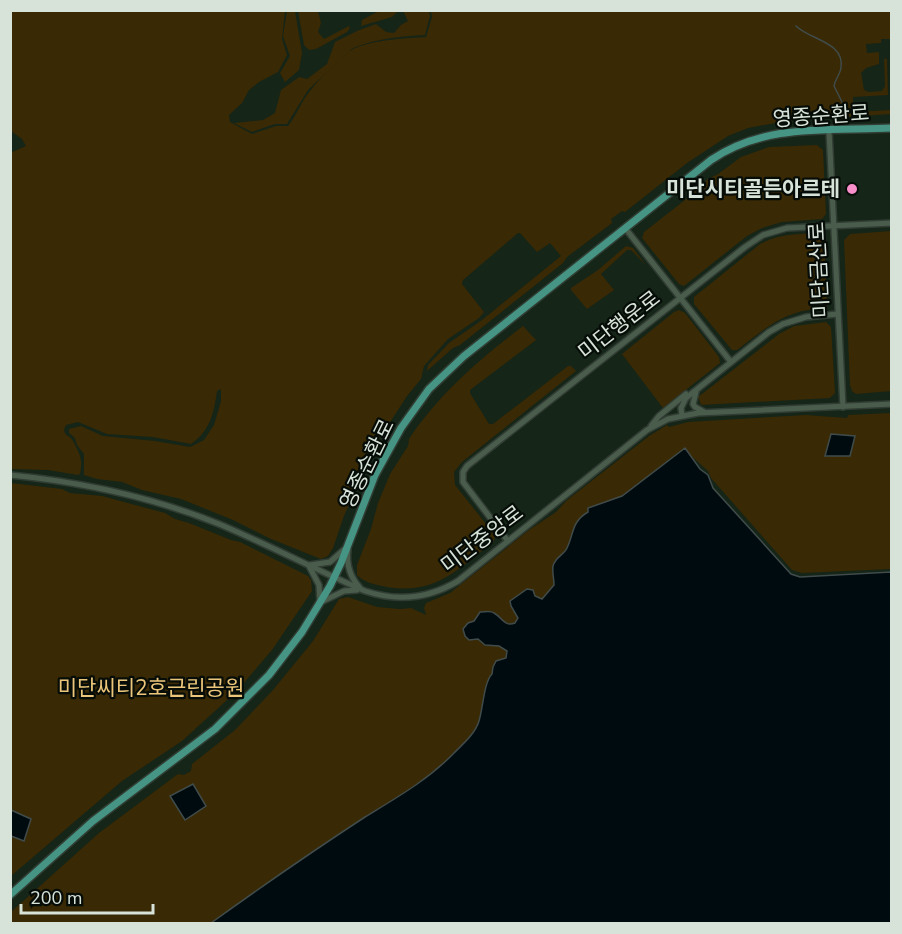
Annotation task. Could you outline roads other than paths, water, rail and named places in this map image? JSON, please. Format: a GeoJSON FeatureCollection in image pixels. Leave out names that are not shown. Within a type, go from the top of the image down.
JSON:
{"type":"FeatureCollection","features":[{"type":"Feature","properties":{"kind":"main road","name":"영종순환로"},"geometry":{"type":"LineString","coordinates":[[10,895],[93,821],[191,749],[231,715],[281,661],[334,578],[364,500],[387,451],[429,389],[464,356],[711,160],[732,147],[751,139],[778,133],[891,128]]}},
{"type":"Feature","properties":{"kind":"street","name":"미단금산로"},"geometry":{"type":"LineString","coordinates":[[829,131],[843,407]]}},
{"type":"Feature","properties":{"kind":"street","name":"미단행운로"},"geometry":{"type":"LineString","coordinates":[[508,541],[464,482],[463,472],[466,466],[763,235],[787,228],[891,222]]}},
{"type":"Feature","properties":{"kind":"street"},"geometry":{"type":"LineString","coordinates":[[625,228],[731,362]]}},
{"type":"Feature","properties":{"kind":"street"},"geometry":{"type":"LineString","coordinates":[[682,415],[681,408],[684,401],[698,388],[783,324],[806,316],[838,314]]}},
{"type":"Feature","properties":{"kind":"street"},"geometry":{"type":"LineString","coordinates":[[698,388],[693,404],[704,413]]}},
{"type":"Feature","properties":{"kind":"street"},"geometry":{"type":"LineString","coordinates":[[647,430],[659,416],[698,388]]}},
{"type":"Feature","properties":{"kind":"street","name":"미단중앙로"},"geometry":{"type":"LineString","coordinates":[[10,475],[80,484],[148,500],[218,524],[362,591],[393,598],[408,598],[434,593],[458,581],[647,430],[668,419],[704,413],[891,404]]}},
{"type":"Feature","properties":{"kind":"street"},"geometry":{"type":"LineString","coordinates":[[348,546],[330,562],[308,565],[317,579],[320,603],[344,591],[362,591]]}},
{"type":"Feature","properties":{"kind":"street"},"geometry":{"type":"LineString","coordinates":[[348,546],[349,570],[362,591]]}},
{"type":"Feature","properties":{"kind":"waterway"},"geometry":{"type":"LineString","coordinates":[[796,26],[838,52],[841,68],[834,86],[845,108]]}},
{"type":"Feature","properties":{"kind":"place","name":"미단시티골든아르테"},"geometry":{"type":"Point","coordinates":[852,189]}},
{"type":"Feature","properties":{"kind":"park label","name":"미단씨티2호근린공원"},"geometry":{"type":"Point","coordinates":[151,688]}}]}
